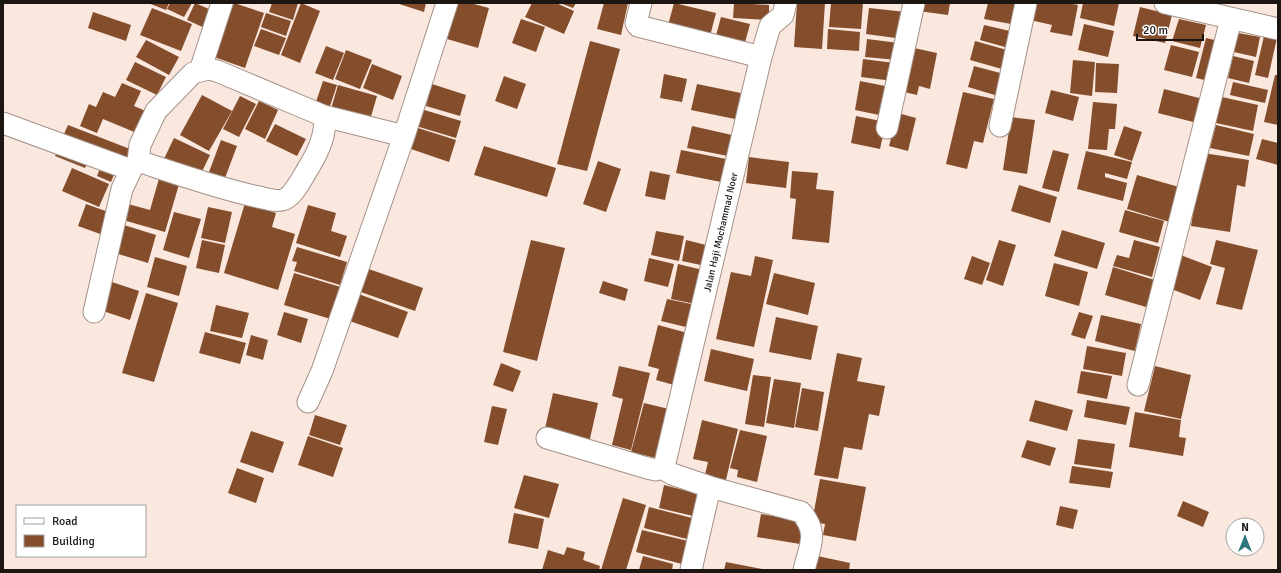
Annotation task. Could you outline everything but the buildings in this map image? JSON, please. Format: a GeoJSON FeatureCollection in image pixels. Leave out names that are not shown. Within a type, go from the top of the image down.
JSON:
{"type":"FeatureCollection","features":[{"type":"Feature","properties":{"kind":"street"},"geometry":{"type":"LineString","coordinates":[[200,71],[222,3]]}},
{"type":"Feature","properties":{"kind":"street"},"geometry":{"type":"LineString","coordinates":[[308,402],[322,371],[404,136],[447,3]]}},
{"type":"Feature","properties":{"kind":"street"},"geometry":{"type":"LineString","coordinates":[[641,3],[636,23],[638,26],[761,57]]}},
{"type":"Feature","properties":{"kind":"street","name":"Jalan Haji Mochammad Noer"},"geometry":{"type":"LineString","coordinates":[[664,467],[761,57],[770,26],[783,15],[786,3]]}},
{"type":"Feature","properties":{"kind":"street"},"geometry":{"type":"LineString","coordinates":[[887,128],[914,3]]}},
{"type":"Feature","properties":{"kind":"street"},"geometry":{"type":"LineString","coordinates":[[1000,126],[1026,3]]}},
{"type":"Feature","properties":{"kind":"street"},"geometry":{"type":"LineString","coordinates":[[1165,3],[1278,29]]}},
{"type":"Feature","properties":{"kind":"street"},"geometry":{"type":"LineString","coordinates":[[1138,385],[1231,18]]}},
{"type":"Feature","properties":{"kind":"street"},"geometry":{"type":"LineString","coordinates":[[94,312],[122,189],[134,166],[140,145],[156,111],[193,73],[208,69],[217,71],[324,116],[404,136]]}},
{"type":"Feature","properties":{"kind":"street"},"geometry":{"type":"LineString","coordinates":[[3,123],[134,166],[237,192],[275,200],[283,200],[291,194],[313,160],[324,136],[326,126],[324,116]]}},
{"type":"Feature","properties":{"kind":"street"},"geometry":{"type":"LineString","coordinates":[[547,438],[647,468],[656,470],[664,467],[672,474],[710,487],[801,512],[808,520],[812,530],[812,538],[804,570]]}},
{"type":"Feature","properties":{"kind":"street"},"geometry":{"type":"LineString","coordinates":[[691,570],[710,487]]}}]}
